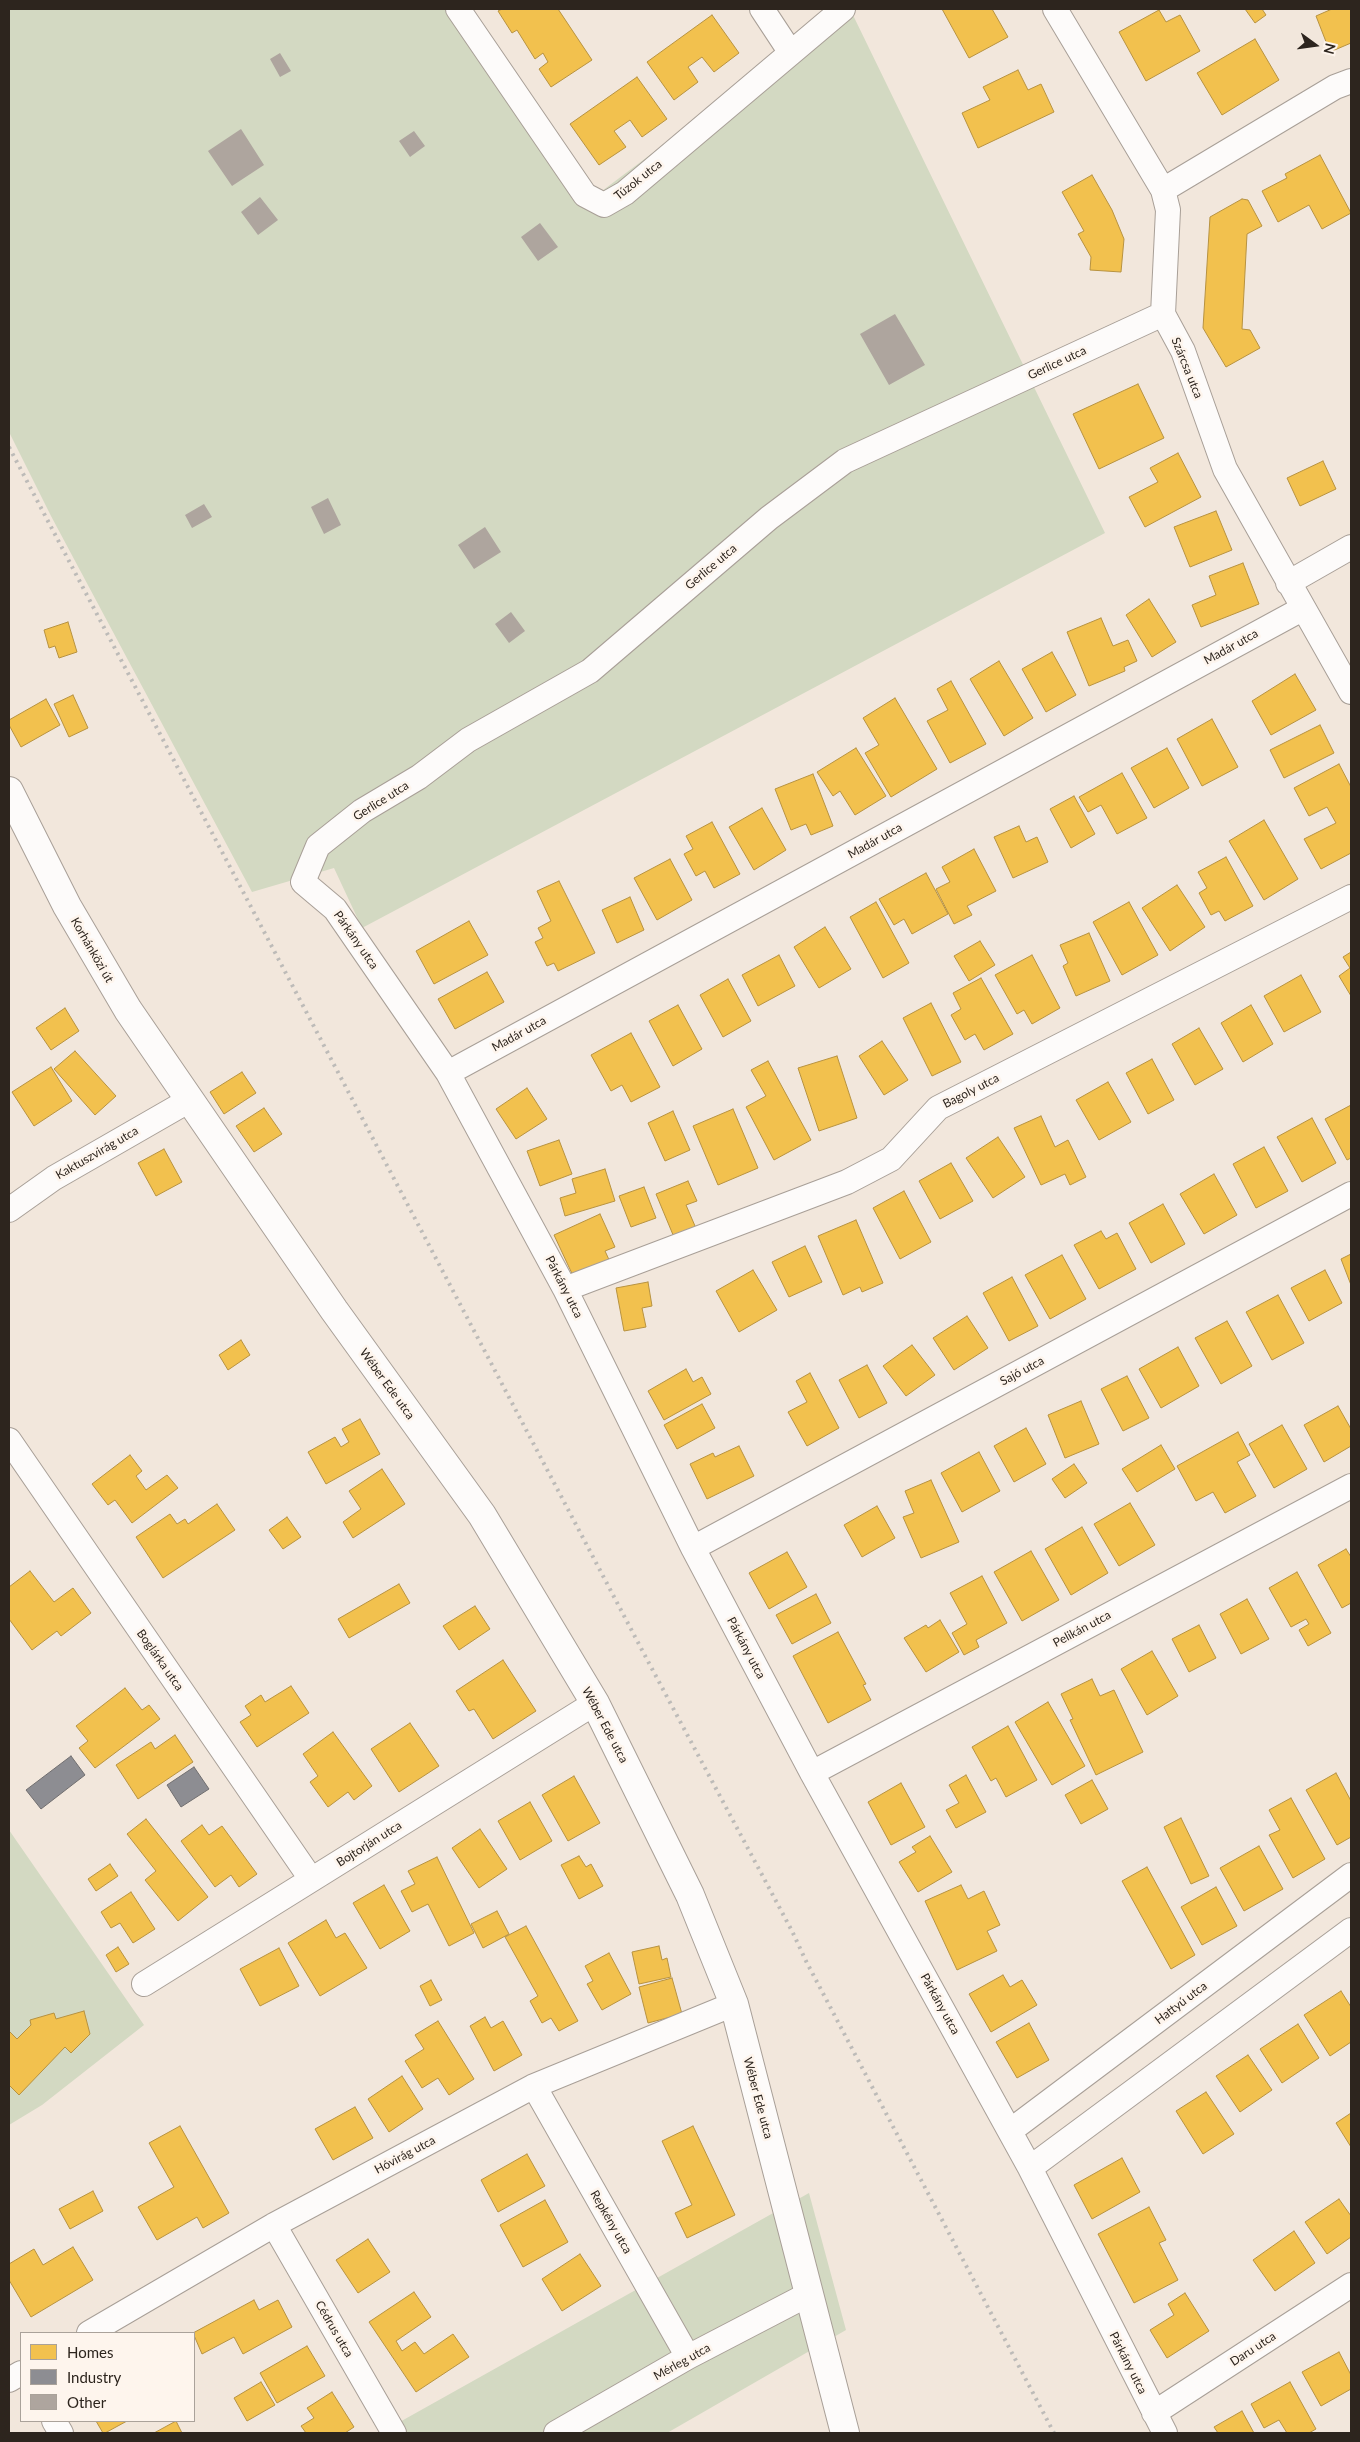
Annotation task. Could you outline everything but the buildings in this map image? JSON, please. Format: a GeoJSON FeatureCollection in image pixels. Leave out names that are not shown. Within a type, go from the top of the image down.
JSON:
{"type":"FeatureCollection","features":[{"type":"Feature","properties":{"kind":"street","name":"Túzok utca"},"geometry":{"type":"LineString","coordinates":[[458,9],[585,195],[604,205],[625,193],[843,9]]}},
{"type":"Feature","properties":{"kind":"street"},"geometry":{"type":"LineString","coordinates":[[762,9],[791,53]]}},
{"type":"Feature","properties":{"kind":"street"},"geometry":{"type":"LineString","coordinates":[[1055,9],[1162,190],[1168,210],[1163,314]]}},
{"type":"Feature","properties":{"kind":"street"},"geometry":{"type":"LineString","coordinates":[[1162,190],[1335,87],[1351,81]]}},
{"type":"Feature","properties":{"kind":"street","name":"Szárcsa utca"},"geometry":{"type":"LineString","coordinates":[[1163,314],[1183,351],[1225,470],[1302,609],[1351,692]]}},
{"type":"Feature","properties":{"kind":"street","name":"Gerlice utca"},"geometry":{"type":"LineString","coordinates":[[303,882],[318,846],[362,811],[419,777],[468,740],[590,671],[769,518],[846,461],[1163,314]]}},
{"type":"Feature","properties":{"kind":"street"},"geometry":{"type":"LineString","coordinates":[[1288,583],[1351,548]]}},
{"type":"Feature","properties":{"kind":"street","name":"Madár utca"},"geometry":{"type":"LineString","coordinates":[[448,1073],[1302,609]]}},
{"type":"Feature","properties":{"kind":"street","name":"Korhánközi út"},"geometry":{"type":"LineString","coordinates":[[9,791],[67,906],[128,1010],[188,1101]]}},
{"type":"Feature","properties":{"kind":"street","name":"Párkány utca"},"geometry":{"type":"LineString","coordinates":[[303,882],[335,909],[448,1073],[565,1289],[693,1548],[812,1773],[1030,2168],[1160,2423]]}},
{"type":"Feature","properties":{"kind":"street","name":"Bagoly utca"},"geometry":{"type":"LineString","coordinates":[[565,1289],[847,1182],[891,1159],[938,1108],[1351,897]]}},
{"type":"Feature","properties":{"kind":"street","name":"Kaktuszvirág utca"},"geometry":{"type":"LineString","coordinates":[[9,1210],[54,1178],[188,1101]]}},
{"type":"Feature","properties":{"kind":"street","name":"Wéber Ede utca"},"geometry":{"type":"LineString","coordinates":[[188,1101],[334,1310],[482,1515],[595,1704],[690,1895],[734,2004],[845,2433]]}},
{"type":"Feature","properties":{"kind":"street","name":"Sajó utca"},"geometry":{"type":"LineString","coordinates":[[693,1548],[1351,1194]]}},
{"type":"Feature","properties":{"kind":"street","name":"Boglárka utca"},"geometry":{"type":"LineString","coordinates":[[9,1440],[311,1880]]}},
{"type":"Feature","properties":{"kind":"street","name":"Pelikán utca"},"geometry":{"type":"LineString","coordinates":[[812,1773],[1351,1486]]}},
{"type":"Feature","properties":{"kind":"street","name":"Bojtorján utca"},"geometry":{"type":"LineString","coordinates":[[144,1984],[595,1704]]}},
{"type":"Feature","properties":{"kind":"street","name":"Hattyú utca"},"geometry":{"type":"LineString","coordinates":[[1010,2131],[1351,1875]]}},
{"type":"Feature","properties":{"kind":"street"},"geometry":{"type":"LineString","coordinates":[[1030,2168],[1351,1930]]}},
{"type":"Feature","properties":{"kind":"street","name":"Hóvirág utca"},"geometry":{"type":"LineString","coordinates":[[91,2332],[274,2225],[534,2086],[734,2004]]}},
{"type":"Feature","properties":{"kind":"street","name":"Repkény utca"},"geometry":{"type":"LineString","coordinates":[[534,2086],[688,2357]]}},
{"type":"Feature","properties":{"kind":"street","name":"Cédrus utca"},"geometry":{"type":"LineString","coordinates":[[274,2225],[394,2433]]}},
{"type":"Feature","properties":{"kind":"street","name":"Daru utca"},"geometry":{"type":"LineString","coordinates":[[1160,2423],[1351,2285]]}},
{"type":"Feature","properties":{"kind":"street","name":"Mérleg utca"},"geometry":{"type":"LineString","coordinates":[[556,2433],[688,2357],[809,2294]]}},
{"type":"Feature","properties":{"kind":"street"},"geometry":{"type":"LineString","coordinates":[[9,2380],[20,2374]]}},
{"type":"Feature","properties":{"kind":"street"},"geometry":{"type":"LineString","coordinates":[[55,2422],[61,2433]]}},
{"type":"Feature","properties":{"kind":"green space"},"geometry":{"type":"Polygon","coordinates":[[[9,9],[449,9],[586,203],[844,9],[850,9],[1105,533],[362,928],[334,868],[252,892],[51,516],[9,432],[9,9]]]}},
{"type":"Feature","properties":{"kind":"green space"},"geometry":{"type":"Polygon","coordinates":[[[9,1830],[144,2025],[42,2105],[9,2125],[9,1830]]]}},
{"type":"Feature","properties":{"kind":"green space"},"geometry":{"type":"Polygon","coordinates":[[[809,2193],[846,2330],[667,2433],[380,2433],[809,2193]]]}},
{"type":"Feature","properties":{"kind":"railway"},"geometry":{"type":"LineString","coordinates":[[9,447],[642,1650],[792,1931],[1054,2433]]}}]}
